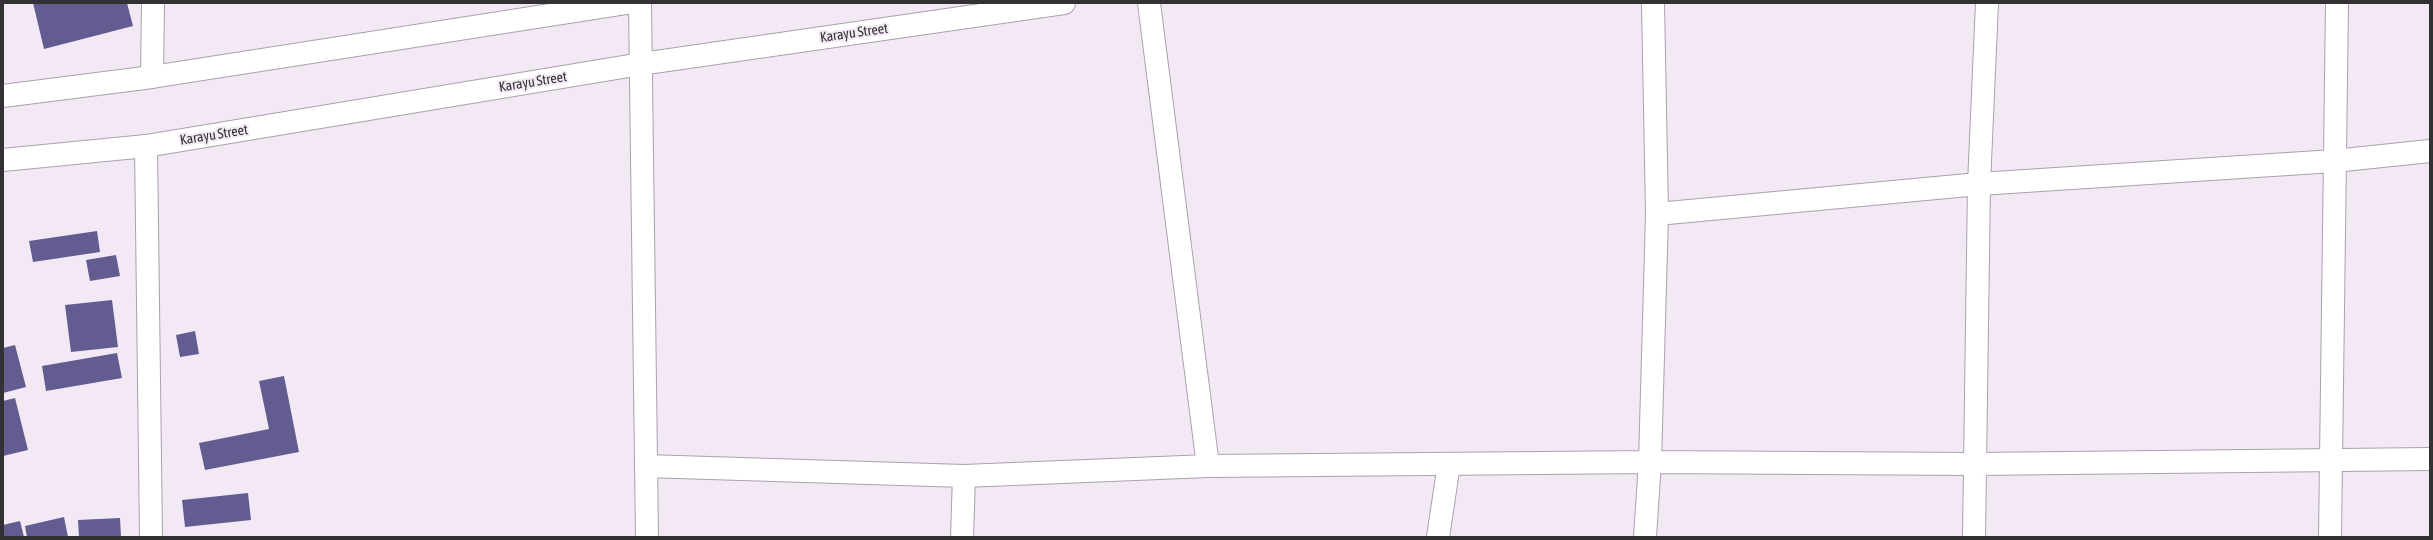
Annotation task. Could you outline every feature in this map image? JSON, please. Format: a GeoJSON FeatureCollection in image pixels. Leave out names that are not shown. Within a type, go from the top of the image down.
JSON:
{"type":"FeatureCollection","features":[{"type":"Feature","properties":{"kind":"street"},"geometry":{"type":"LineString","coordinates":[[152,77],[153,3]]}},
{"type":"Feature","properties":{"kind":"street"},"geometry":{"type":"LineString","coordinates":[[3,96],[152,77],[627,3]]}},
{"type":"Feature","properties":{"kind":"street"},"geometry":{"type":"LineString","coordinates":[[640,3],[647,537]]}},
{"type":"Feature","properties":{"kind":"street","name":"Karayu Street"},"geometry":{"type":"LineString","coordinates":[[3,160],[146,146],[641,64],[1064,3]]}},
{"type":"Feature","properties":{"kind":"street"},"geometry":{"type":"LineString","coordinates":[[1149,3],[1208,466]]}},
{"type":"Feature","properties":{"kind":"street"},"geometry":{"type":"LineString","coordinates":[[1645,537],[1650,462],[1657,214],[1653,3]]}},
{"type":"Feature","properties":{"kind":"street"},"geometry":{"type":"LineString","coordinates":[[1974,537],[1979,184],[1987,3]]}},
{"type":"Feature","properties":{"kind":"street"},"geometry":{"type":"LineString","coordinates":[[2330,537],[2336,3]]}},
{"type":"Feature","properties":{"kind":"street"},"geometry":{"type":"LineString","coordinates":[[146,146],[151,537]]}},
{"type":"Feature","properties":{"kind":"street"},"geometry":{"type":"LineString","coordinates":[[1657,214],[1979,184],[2334,161],[2430,151]]}},
{"type":"Feature","properties":{"kind":"street"},"geometry":{"type":"LineString","coordinates":[[646,466],[964,476],[1208,466],[1650,462],[1975,464],[2430,459]]}},
{"type":"Feature","properties":{"kind":"street"},"geometry":{"type":"LineString","coordinates":[[1438,537],[1449,464]]}},
{"type":"Feature","properties":{"kind":"street"},"geometry":{"type":"LineString","coordinates":[[962,537],[964,476]]}},
{"type":"Feature","properties":{"kind":"building"},"geometry":{"type":"Polygon","coordinates":[[[33,3],[127,3],[133,26],[44,49],[33,3]]]}},
{"type":"Feature","properties":{"kind":"building"},"geometry":{"type":"Polygon","coordinates":[[[97,231],[100,252],[33,262],[29,241],[97,231]]]}},
{"type":"Feature","properties":{"kind":"building"},"geometry":{"type":"Polygon","coordinates":[[[116,255],[120,276],[90,281],[86,260],[116,255]]]}},
{"type":"Feature","properties":{"kind":"building"},"geometry":{"type":"Polygon","coordinates":[[[112,300],[118,347],[71,352],[65,305],[112,300]]]}},
{"type":"Feature","properties":{"kind":"building"},"geometry":{"type":"Polygon","coordinates":[[[195,331],[199,354],[180,357],[176,335],[195,331]]]}},
{"type":"Feature","properties":{"kind":"building"},"geometry":{"type":"Polygon","coordinates":[[[15,345],[26,387],[3,393],[3,348],[15,345]]]}},
{"type":"Feature","properties":{"kind":"building"},"geometry":{"type":"Polygon","coordinates":[[[117,353],[122,378],[46,391],[42,366],[117,353]]]}},
{"type":"Feature","properties":{"kind":"building"},"geometry":{"type":"Polygon","coordinates":[[[284,376],[299,452],[205,470],[199,443],[269,429],[259,381],[284,376]]]}},
{"type":"Feature","properties":{"kind":"building"},"geometry":{"type":"Polygon","coordinates":[[[15,398],[28,450],[3,456],[3,401],[15,398]]]}},
{"type":"Feature","properties":{"kind":"building"},"geometry":{"type":"Polygon","coordinates":[[[248,493],[251,520],[185,527],[182,500],[248,493]]]}},
{"type":"Feature","properties":{"kind":"building"},"geometry":{"type":"Polygon","coordinates":[[[64,517],[68,537],[27,537],[25,526],[64,517]]]}},
{"type":"Feature","properties":{"kind":"building"},"geometry":{"type":"Polygon","coordinates":[[[120,518],[121,537],[79,537],[78,520],[120,518]]]}},
{"type":"Feature","properties":{"kind":"building"},"geometry":{"type":"Polygon","coordinates":[[[20,521],[24,537],[3,537],[3,525],[20,521]]]}}]}
